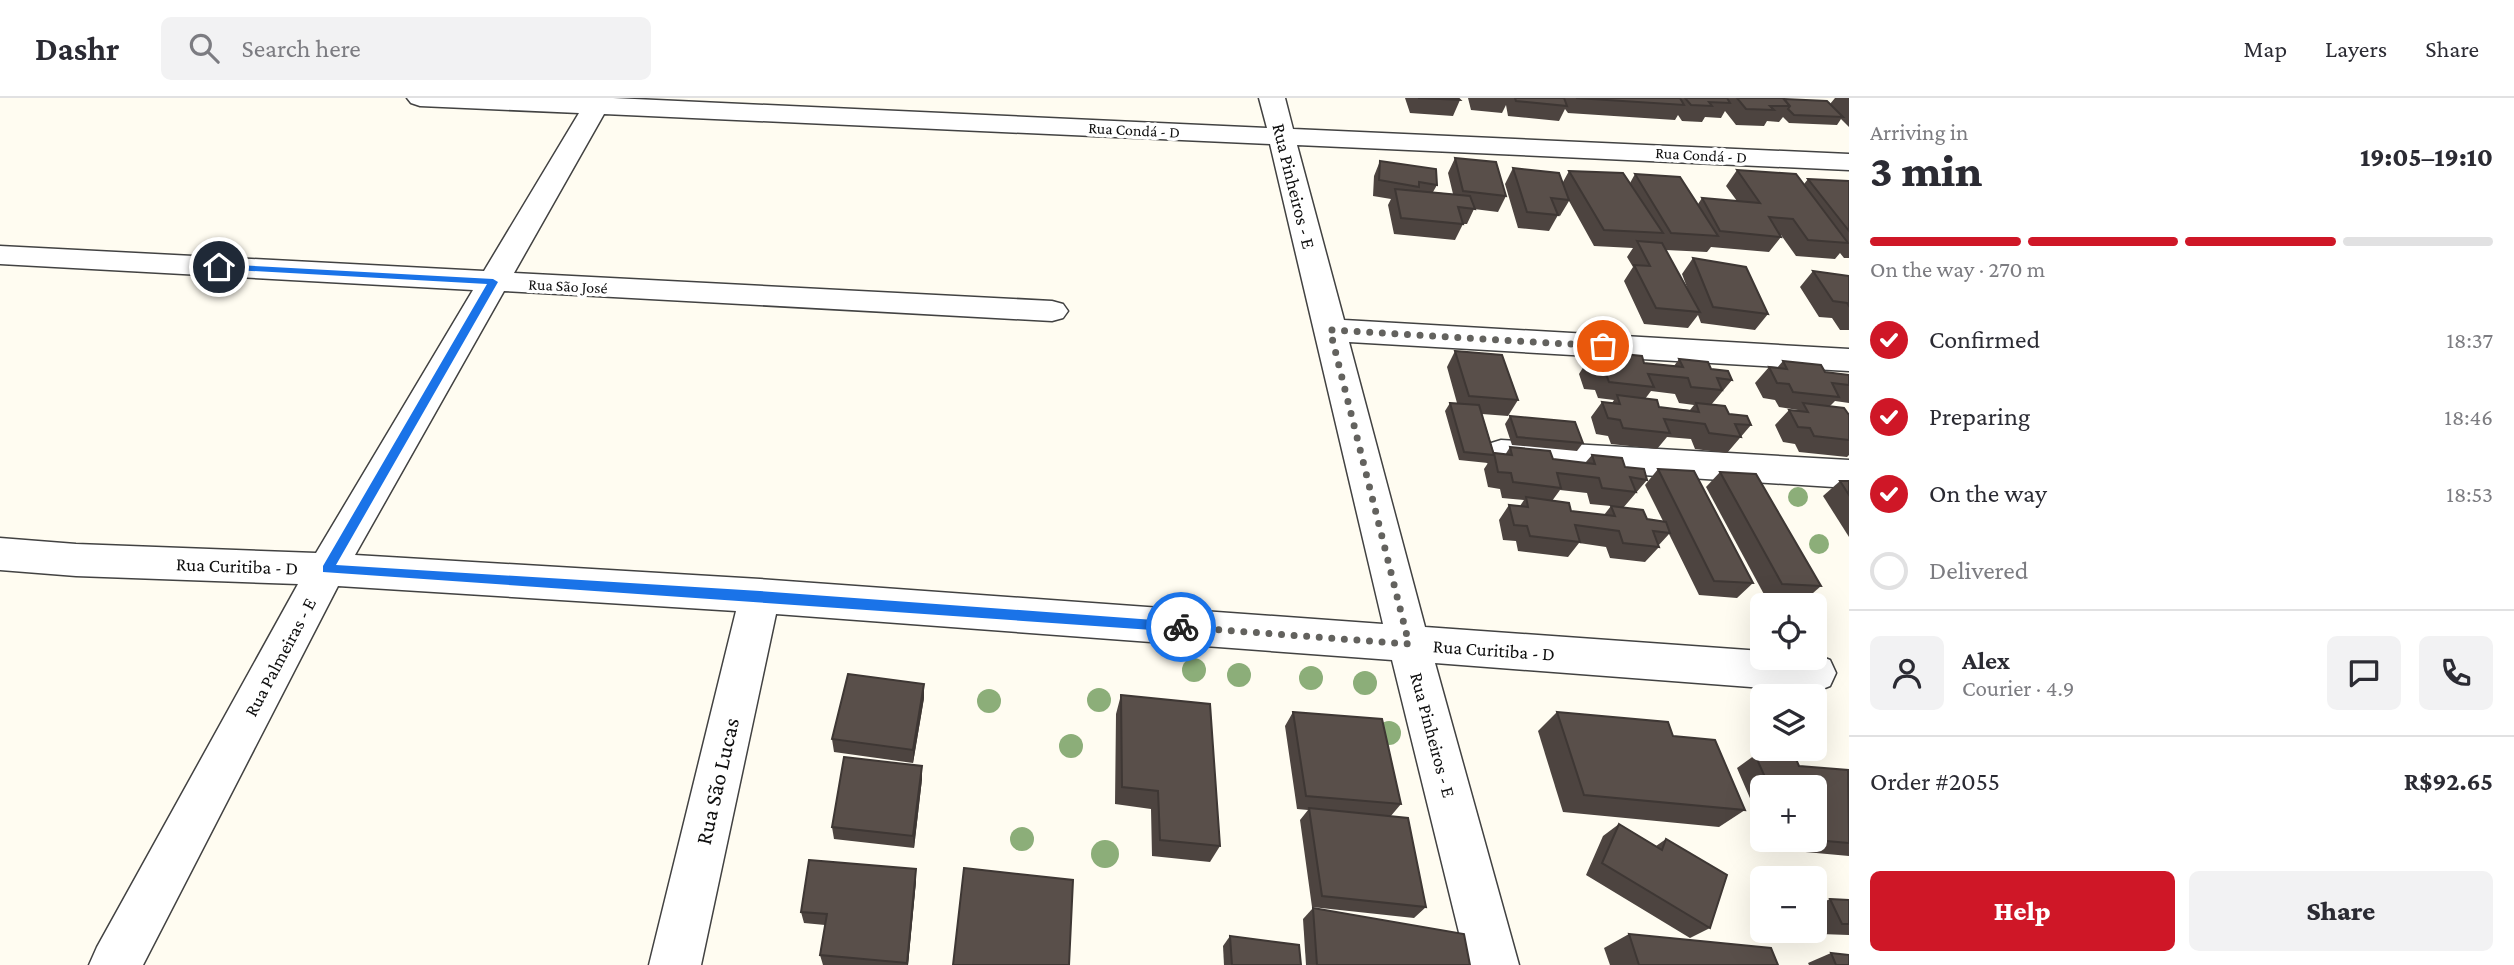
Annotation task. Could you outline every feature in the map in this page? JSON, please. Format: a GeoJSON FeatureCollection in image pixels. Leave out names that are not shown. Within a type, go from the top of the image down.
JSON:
{"type":"FeatureCollection","features":[{"type":"Feature","properties":{"kind":"street","name":"Rua Condá - D"},"geometry":{"type":"LineString","coordinates":[[419,98],[598,102],[1849,162]]}},
{"type":"Feature","properties":{"kind":"street","name":"Rua Pinheiros - E"},"geometry":{"type":"LineString","coordinates":[[1272,98],[1409,644],[1493,965]]}},
{"type":"Feature","properties":{"kind":"street","name":"Rua Palmeiras - E"},"geometry":{"type":"LineString","coordinates":[[115,965],[327,569],[598,102]]}},
{"type":"Feature","properties":{"kind":"street","name":"Rua São José"},"geometry":{"type":"LineString","coordinates":[[0,255],[1052,311]]}},
{"type":"Feature","properties":{"kind":"street"},"geometry":{"type":"LineString","coordinates":[[1330,330],[1849,360]]}},
{"type":"Feature","properties":{"kind":"street"},"geometry":{"type":"LineString","coordinates":[[1501,453],[1849,474]]}},
{"type":"Feature","properties":{"kind":"street","name":"Rua Curitiba - D"},"geometry":{"type":"LineString","coordinates":[[0,554],[76,560],[327,569],[760,596],[1815,673]]}},
{"type":"Feature","properties":{"kind":"street","name":"Rua São Lucas"},"geometry":{"type":"LineString","coordinates":[[675,965],[760,596]]}},
{"type":"Feature","properties":{"kind":"building"},"geometry":{"type":"Polygon","coordinates":[[[1418,98],[1458,98],[1460,100],[1418,98]]]}},
{"type":"Feature","properties":{"kind":"building"},"geometry":{"type":"Polygon","coordinates":[[[1515,98],[1564,98],[1567,106],[1516,101],[1515,98]]]}},
{"type":"Feature","properties":{"kind":"building"},"geometry":{"type":"Polygon","coordinates":[[[1576,98],[1680,98],[1684,105],[1576,98]]]}},
{"type":"Feature","properties":{"kind":"building"},"geometry":{"type":"Polygon","coordinates":[[[1685,98],[1727,98],[1730,103],[1691,105],[1685,98]]]}},
{"type":"Feature","properties":{"kind":"building"},"geometry":{"type":"Polygon","coordinates":[[[1737,98],[1783,98],[1790,106],[1770,106],[1774,110],[1746,109],[1737,98]]]}},
{"type":"Feature","properties":{"kind":"building"},"geometry":{"type":"Polygon","coordinates":[[[1784,99],[1827,101],[1843,117],[1794,115],[1784,99]]]}},
{"type":"Feature","properties":{"kind":"building"},"geometry":{"type":"Polygon","coordinates":[[[1455,158],[1496,162],[1506,196],[1463,191],[1455,158]]]}},
{"type":"Feature","properties":{"kind":"building"},"geometry":{"type":"Polygon","coordinates":[[[1380,161],[1436,169],[1437,185],[1419,182],[1419,187],[1379,180],[1380,161]]]}},
{"type":"Feature","properties":{"kind":"building"},"geometry":{"type":"Polygon","coordinates":[[[1513,168],[1559,173],[1569,200],[1551,198],[1558,215],[1527,212],[1513,168]]]}},
{"type":"Feature","properties":{"kind":"building"},"geometry":{"type":"Polygon","coordinates":[[[1737,170],[1796,174],[1848,243],[1808,240],[1793,219],[1769,217],[1781,237],[1720,231],[1702,198],[1760,203],[1737,170]]]}},
{"type":"Feature","properties":{"kind":"building"},"geometry":{"type":"Polygon","coordinates":[[[1569,171],[1623,173],[1663,233],[1604,230],[1569,171]]]}},
{"type":"Feature","properties":{"kind":"building"},"geometry":{"type":"Polygon","coordinates":[[[1635,174],[1680,177],[1718,236],[1671,233],[1635,174]]]}},
{"type":"Feature","properties":{"kind":"building"},"geometry":{"type":"Polygon","coordinates":[[[1808,179],[1849,181],[1849,231],[1808,179]]]}},
{"type":"Feature","properties":{"kind":"building"},"geometry":{"type":"Polygon","coordinates":[[[1395,189],[1470,196],[1475,209],[1458,207],[1463,224],[1401,218],[1395,189]]]}},
{"type":"Feature","properties":{"kind":"building"},"geometry":{"type":"Polygon","coordinates":[[[1637,241],[1662,243],[1700,312],[1656,308],[1634,265],[1650,266],[1637,241]]]}},
{"type":"Feature","properties":{"kind":"building"},"geometry":{"type":"Polygon","coordinates":[[[1693,258],[1746,267],[1768,314],[1713,307],[1693,258]]]}},
{"type":"Feature","properties":{"kind":"building"},"geometry":{"type":"Polygon","coordinates":[[[1813,271],[1849,276],[1849,306],[1847,303],[1833,301],[1813,271]]]}},
{"type":"Feature","properties":{"kind":"building"},"geometry":{"type":"Polygon","coordinates":[[[1455,351],[1502,355],[1518,400],[1469,396],[1455,351]]]}},
{"type":"Feature","properties":{"kind":"building"},"geometry":{"type":"Polygon","coordinates":[[[1604,352],[1642,356],[1644,363],[1683,367],[1679,359],[1708,362],[1711,369],[1728,371],[1732,380],[1717,378],[1722,390],[1691,387],[1688,378],[1648,374],[1654,387],[1609,382],[1606,374],[1595,373],[1589,358],[1606,360],[1604,352]]]}},
{"type":"Feature","properties":{"kind":"building"},"geometry":{"type":"Polygon","coordinates":[[[1783,361],[1821,365],[1825,372],[1849,375],[1849,385],[1832,383],[1839,397],[1793,392],[1789,384],[1777,383],[1769,367],[1787,369],[1783,361]]]}},
{"type":"Feature","properties":{"kind":"building"},"geometry":{"type":"Polygon","coordinates":[[[1617,395],[1657,400],[1659,407],[1699,412],[1696,403],[1725,406],[1729,414],[1747,416],[1751,425],[1735,424],[1741,437],[1709,433],[1705,424],[1664,419],[1670,433],[1623,428],[1620,420],[1608,418],[1602,402],[1620,404],[1617,395]]]}},
{"type":"Feature","properties":{"kind":"building"},"geometry":{"type":"Polygon","coordinates":[[[1450,403],[1479,405],[1494,455],[1464,452],[1450,403]]]}},
{"type":"Feature","properties":{"kind":"building"},"geometry":{"type":"Polygon","coordinates":[[[1803,403],[1844,408],[1849,415],[1849,440],[1814,436],[1810,428],[1798,427],[1789,410],[1808,412],[1803,403]]]}},
{"type":"Feature","properties":{"kind":"building"},"geometry":{"type":"Polygon","coordinates":[[[1510,416],[1575,422],[1583,443],[1517,437],[1510,416]]]}},
{"type":"Feature","properties":{"kind":"building"},"geometry":{"type":"Polygon","coordinates":[[[1510,447],[1550,451],[1553,459],[1595,464],[1592,455],[1622,458],[1625,467],[1644,469],[1647,480],[1630,477],[1636,492],[1602,488],[1599,478],[1557,473],[1561,488],[1513,482],[1511,473],[1498,472],[1494,453],[1512,455],[1510,447]]]}},
{"type":"Feature","properties":{"kind":"building"},"geometry":{"type":"Polygon","coordinates":[[[1658,469],[1694,471],[1753,583],[1714,581],[1658,469]]]}},
{"type":"Feature","properties":{"kind":"building"},"geometry":{"type":"Polygon","coordinates":[[[1720,472],[1756,474],[1821,586],[1782,584],[1720,472]]]}},
{"type":"Feature","properties":{"kind":"building"},"geometry":{"type":"Polygon","coordinates":[[[1840,481],[1849,481],[1849,495],[1840,481]]]}},
{"type":"Feature","properties":{"kind":"building"},"geometry":{"type":"Polygon","coordinates":[[[1526,497],[1569,503],[1571,511],[1615,516],[1611,506],[1643,510],[1647,519],[1666,522],[1670,533],[1653,531],[1659,547],[1623,543],[1619,531],[1575,525],[1580,542],[1530,536],[1527,526],[1514,525],[1509,505],[1528,507],[1526,497]]]}},
{"type":"Feature","properties":{"kind":"building"},"geometry":{"type":"Polygon","coordinates":[[[848,674],[924,684],[913,750],[832,739],[848,674]]]}},
{"type":"Feature","properties":{"kind":"building"},"geometry":{"type":"Polygon","coordinates":[[[1121,695],[1210,704],[1220,846],[1160,840],[1158,791],[1122,787],[1121,695]]]}},
{"type":"Feature","properties":{"kind":"building"},"geometry":{"type":"Polygon","coordinates":[[[1293,712],[1382,719],[1401,804],[1306,796],[1293,712]]]}},
{"type":"Feature","properties":{"kind":"building"},"geometry":{"type":"Polygon","coordinates":[[[1557,712],[1668,722],[1673,736],[1715,740],[1745,810],[1584,795],[1557,712]]]}},
{"type":"Feature","properties":{"kind":"building"},"geometry":{"type":"Polygon","coordinates":[[[844,757],[922,766],[913,836],[832,827],[844,757]]]}},
{"type":"Feature","properties":{"kind":"building"},"geometry":{"type":"Polygon","coordinates":[[[1758,761],[1797,761],[1799,766],[1848,770],[1849,843],[1827,841],[1827,775],[1764,775],[1758,761]]]}},
{"type":"Feature","properties":{"kind":"building"},"geometry":{"type":"Polygon","coordinates":[[[1309,808],[1408,818],[1426,907],[1322,896],[1309,808]]]}},
{"type":"Feature","properties":{"kind":"building"},"geometry":{"type":"Polygon","coordinates":[[[1619,824],[1662,850],[1666,839],[1727,875],[1710,928],[1602,863],[1619,824]]]}},
{"type":"Feature","properties":{"kind":"building"},"geometry":{"type":"Polygon","coordinates":[[[809,860],[916,869],[907,963],[820,955],[827,914],[801,912],[809,860]]]}},
{"type":"Feature","properties":{"kind":"building"},"geometry":{"type":"Polygon","coordinates":[[[964,868],[1073,880],[1069,965],[953,965],[964,868]]]}},
{"type":"Feature","properties":{"kind":"building"},"geometry":{"type":"Polygon","coordinates":[[[1830,899],[1849,900],[1849,924],[1842,924],[1830,899]]]}},
{"type":"Feature","properties":{"kind":"building"},"geometry":{"type":"Polygon","coordinates":[[[1313,908],[1464,934],[1470,965],[1317,965],[1313,908]]]}},
{"type":"Feature","properties":{"kind":"building"},"geometry":{"type":"Polygon","coordinates":[[[1629,934],[1771,948],[1778,965],[1639,965],[1629,934]]]}},
{"type":"Feature","properties":{"kind":"building"},"geometry":{"type":"Polygon","coordinates":[[[1230,936],[1299,945],[1301,965],[1232,965],[1230,936]]]}},
{"type":"Feature","properties":{"kind":"building"},"geometry":{"type":"Polygon","coordinates":[[[1831,953],[1849,955],[1849,965],[1836,965],[1831,953]]]}},
{"type":"Feature","properties":{"kind":"way so far"},"geometry":{"type":"LineString","coordinates":[[1181,627],[1409,644],[1330,330],[1603,346]]}},
{"type":"Feature","properties":{"kind":"route"},"geometry":{"type":"LineString","coordinates":[[219,267],[493,282],[327,569],[760,596],[1181,627]]}}]}
